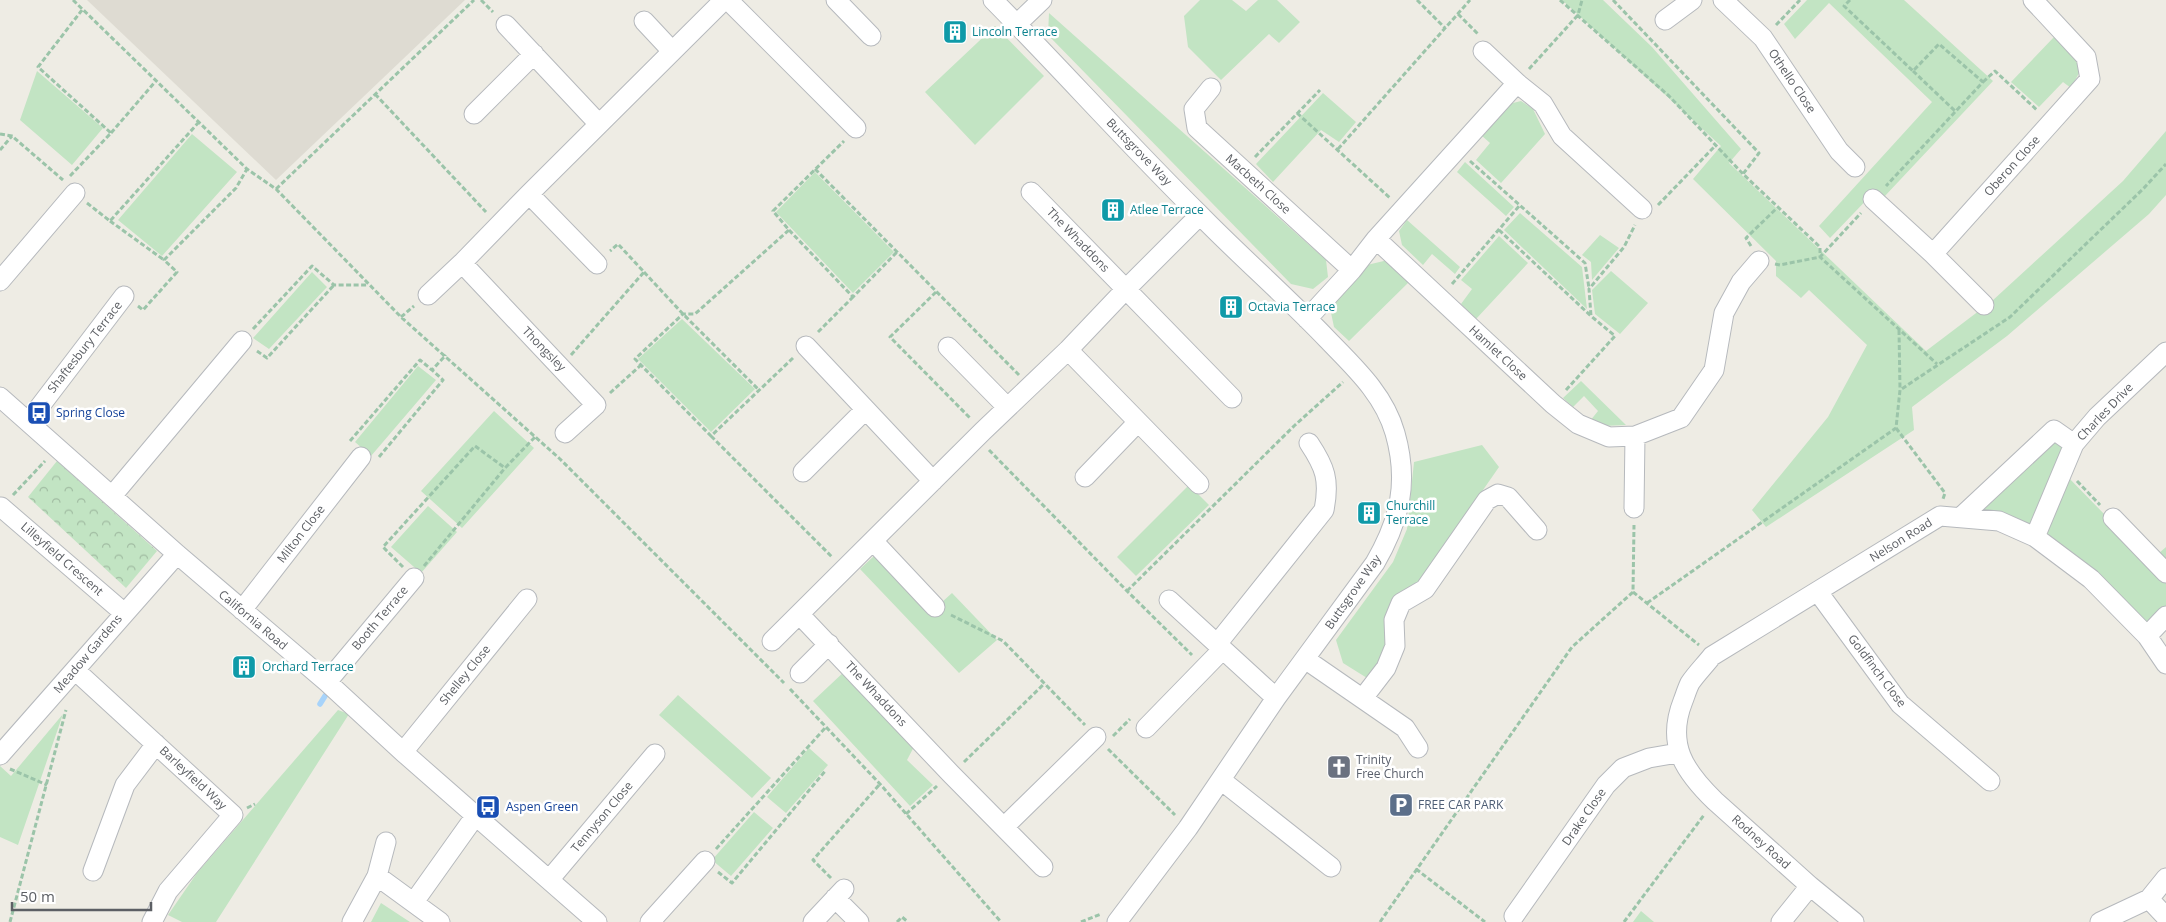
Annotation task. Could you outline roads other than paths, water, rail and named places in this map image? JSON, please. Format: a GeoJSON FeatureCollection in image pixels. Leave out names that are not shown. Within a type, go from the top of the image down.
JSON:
{"type":"FeatureCollection","features":[{"type":"Feature","properties":{"kind":"street"},"geometry":{"type":"LineString","coordinates":[[428,295],[724,0]]}},
{"type":"Feature","properties":{"kind":"street"},"geometry":{"type":"LineString","coordinates":[[728,0],[856,128]]}},
{"type":"Feature","properties":{"kind":"street"},"geometry":{"type":"LineString","coordinates":[[836,0],[872,36]]}},
{"type":"Feature","properties":{"kind":"street","name":"Buttsgrove Way"},"geometry":{"type":"LineString","coordinates":[[993,0],[1200,216],[1357,370],[1384,406],[1395,432],[1401,481],[1400,507],[1389,538],[1376,563],[1276,698],[1188,828],[1118,922]]}},
{"type":"Feature","properties":{"kind":"street"},"geometry":{"type":"LineString","coordinates":[[1017,24],[1042,0]]}},
{"type":"Feature","properties":{"kind":"street"},"geometry":{"type":"LineString","coordinates":[[1665,20],[1692,0]]}},
{"type":"Feature","properties":{"kind":"street","name":"Othello Close"},"geometry":{"type":"LineString","coordinates":[[1723,0],[1763,38],[1839,151],[1855,167]]}},
{"type":"Feature","properties":{"kind":"street","name":"Oberon Close"},"geometry":{"type":"LineString","coordinates":[[1934,254],[2090,79],[2086,56],[2033,0]]}},
{"type":"Feature","properties":{"kind":"street"},"geometry":{"type":"LineString","coordinates":[[644,21],[672,51]]}},
{"type":"Feature","properties":{"kind":"street"},"geometry":{"type":"LineString","coordinates":[[506,25],[599,124]]}},
{"type":"Feature","properties":{"kind":"street"},"geometry":{"type":"LineString","coordinates":[[1483,51],[1516,83],[1543,104],[1562,136],[1642,209]]}},
{"type":"Feature","properties":{"kind":"street"},"geometry":{"type":"LineString","coordinates":[[474,114],[534,54]]}},
{"type":"Feature","properties":{"kind":"street"},"geometry":{"type":"LineString","coordinates":[[1307,319],[1516,83]]}},
{"type":"Feature","properties":{"kind":"street","name":"Macbeth Close"},"geometry":{"type":"LineString","coordinates":[[1210,88],[1194,109],[1197,128],[1352,270]]}},
{"type":"Feature","properties":{"kind":"street","name":"The Whaddons"},"geometry":{"type":"LineString","coordinates":[[1031,192],[1232,398]]}},
{"type":"Feature","properties":{"kind":"street"},"geometry":{"type":"LineString","coordinates":[[0,281],[75,193]]}},
{"type":"Feature","properties":{"kind":"street"},"geometry":{"type":"LineString","coordinates":[[529,194],[597,264]]}},
{"type":"Feature","properties":{"kind":"street"},"geometry":{"type":"LineString","coordinates":[[1873,199],[1934,254],[1984,305]]}},
{"type":"Feature","properties":{"kind":"street"},"geometry":{"type":"LineString","coordinates":[[772,641],[1007,407],[1068,350],[1200,216]]}},
{"type":"Feature","properties":{"kind":"street","name":"Hamlet Close"},"geometry":{"type":"LineString","coordinates":[[1376,239],[1553,404],[1578,424],[1609,437],[1634,436],[1681,418],[1714,370],[1724,313],[1741,282],[1759,261]]}},
{"type":"Feature","properties":{"kind":"street","name":"Thongsley"},"geometry":{"type":"LineString","coordinates":[[462,263],[596,405],[565,433]]}},
{"type":"Feature","properties":{"kind":"street","name":"Shaftesbury Terrace"},"geometry":{"type":"LineString","coordinates":[[28,422],[124,296]]}},
{"type":"Feature","properties":{"kind":"street"},"geometry":{"type":"LineString","coordinates":[[112,496],[242,341]]}},
{"type":"Feature","properties":{"kind":"street"},"geometry":{"type":"LineString","coordinates":[[806,346],[933,481]]}},
{"type":"Feature","properties":{"kind":"street"},"geometry":{"type":"LineString","coordinates":[[948,347],[1007,407]]}},
{"type":"Feature","properties":{"kind":"street"},"geometry":{"type":"LineString","coordinates":[[1068,350],[1200,484]]}},
{"type":"Feature","properties":{"kind":"street","name":"Charles Drive"},"geometry":{"type":"LineString","coordinates":[[2035,537],[2074,444],[2097,417],[2166,352]]}},
{"type":"Feature","properties":{"kind":"street","name":"California Road"},"geometry":{"type":"LineString","coordinates":[[0,397],[176,554],[327,682],[403,752],[596,922]]}},
{"type":"Feature","properties":{"kind":"street"},"geometry":{"type":"LineString","coordinates":[[802,472],[865,410]]}},
{"type":"Feature","properties":{"kind":"street"},"geometry":{"type":"LineString","coordinates":[[1085,477],[1138,422]]}},
{"type":"Feature","properties":{"kind":"street"},"geometry":{"type":"LineString","coordinates":[[1961,517],[2054,430],[2074,444]]}},
{"type":"Feature","properties":{"kind":"street"},"geometry":{"type":"LineString","coordinates":[[1634,436],[1634,508]]}},
{"type":"Feature","properties":{"kind":"street"},"geometry":{"type":"LineString","coordinates":[[1146,728],[1205,668],[1324,510],[1327,493],[1326,477],[1321,461],[1309,443]]}},
{"type":"Feature","properties":{"kind":"street","name":"Milton Close"},"geometry":{"type":"LineString","coordinates":[[242,610],[361,457]]}},
{"type":"Feature","properties":{"kind":"street"},"geometry":{"type":"LineString","coordinates":[[1363,698],[1386,668],[1395,646],[1394,620],[1401,603],[1425,589],[1487,500],[1498,494],[1508,497],[1537,530]]}},
{"type":"Feature","properties":{"kind":"street","name":"Lilleyfield Crescent"},"geometry":{"type":"LineString","coordinates":[[1,508],[124,612]]}},
{"type":"Feature","properties":{"kind":"street","name":"Nelson Road"},"geometry":{"type":"LineString","coordinates":[[1678,753],[1675,730],[1680,708],[1689,684],[1712,656],[1940,516],[1999,521],[2035,537],[2091,579],[2146,636],[2166,664]]}},
{"type":"Feature","properties":{"kind":"street"},"geometry":{"type":"LineString","coordinates":[[2113,518],[2166,573]]}},
{"type":"Feature","properties":{"kind":"street"},"geometry":{"type":"LineString","coordinates":[[873,541],[935,607]]}},
{"type":"Feature","properties":{"kind":"street","name":"Meadow Gardens"},"geometry":{"type":"LineString","coordinates":[[4,762],[124,612],[176,554]]}},
{"type":"Feature","properties":{"kind":"street","name":"Booth Terrace"},"geometry":{"type":"LineString","coordinates":[[327,682],[414,578]]}},
{"type":"Feature","properties":{"kind":"street","name":"Goldfinch Close"},"geometry":{"type":"LineString","coordinates":[[1818,592],[1900,704],[1990,781]]}},
{"type":"Feature","properties":{"kind":"street","name":"Shelley Close"},"geometry":{"type":"LineString","coordinates":[[403,752],[527,600]]}},
{"type":"Feature","properties":{"kind":"street"},"geometry":{"type":"LineString","coordinates":[[1169,600],[1276,698]]}},
{"type":"Feature","properties":{"kind":"street","name":"The Whaddons"},"geometry":{"type":"LineString","coordinates":[[800,615],[951,774],[1043,867]]}},
{"type":"Feature","properties":{"kind":"street"},"geometry":{"type":"LineString","coordinates":[[2146,636],[2166,616]]}},
{"type":"Feature","properties":{"kind":"street"},"geometry":{"type":"LineString","coordinates":[[800,673],[829,644]]}},
{"type":"Feature","properties":{"kind":"street"},"geometry":{"type":"LineString","coordinates":[[1305,659],[1404,728],[1418,748]]}},
{"type":"Feature","properties":{"kind":"street","name":"Barleyfield Way"},"geometry":{"type":"LineString","coordinates":[[76,671],[233,815],[168,891],[152,922]]}},
{"type":"Feature","properties":{"kind":"street"},"geometry":{"type":"LineString","coordinates":[[1004,826],[1096,737]]}},
{"type":"Feature","properties":{"kind":"street"},"geometry":{"type":"LineString","coordinates":[[93,871],[125,785],[156,744]]}},
{"type":"Feature","properties":{"kind":"street","name":"Rodney Road"},"geometry":{"type":"LineString","coordinates":[[1678,753],[1691,775],[1715,801],[1810,886],[1854,922]]}},
{"type":"Feature","properties":{"kind":"street","name":"Drake Close"},"geometry":{"type":"LineString","coordinates":[[1514,916],[1606,785],[1623,768],[1648,758],[1678,753]]}},
{"type":"Feature","properties":{"kind":"street","name":"Tennyson Close"},"geometry":{"type":"LineString","coordinates":[[549,880],[655,754]]}},
{"type":"Feature","properties":{"kind":"street"},"geometry":{"type":"LineString","coordinates":[[1221,780],[1332,867]]}},
{"type":"Feature","properties":{"kind":"street"},"geometry":{"type":"LineString","coordinates":[[414,902],[476,815]]}},
{"type":"Feature","properties":{"kind":"street"},"geometry":{"type":"LineString","coordinates":[[352,922],[377,876],[386,842]]}},
{"type":"Feature","properties":{"kind":"street"},"geometry":{"type":"LineString","coordinates":[[650,922],[705,861]]}},
{"type":"Feature","properties":{"kind":"street"},"geometry":{"type":"LineString","coordinates":[[377,876],[440,922]]}},
{"type":"Feature","properties":{"kind":"street"},"geometry":{"type":"LineString","coordinates":[[2100,922],[2149,900],[2166,878]]}},
{"type":"Feature","properties":{"kind":"street"},"geometry":{"type":"LineString","coordinates":[[1781,922],[1810,886]]}},
{"type":"Feature","properties":{"kind":"street"},"geometry":{"type":"LineString","coordinates":[[812,922],[839,894],[859,922]]}},
{"type":"Feature","properties":{"kind":"street"},"geometry":{"type":"LineString","coordinates":[[2149,900],[2166,917]]}},
{"type":"Feature","properties":{"kind":"waterway"},"geometry":{"type":"LineString","coordinates":[[320,704],[325,696]]}},
{"type":"Feature","properties":{"kind":"place","name":"Lincoln Terrace"},"geometry":{"type":"Point","coordinates":[955,32]}},
{"type":"Feature","properties":{"kind":"place","name":"Atlee Terrace"},"geometry":{"type":"Point","coordinates":[1113,210]}},
{"type":"Feature","properties":{"kind":"place","name":"Octavia Terrace"},"geometry":{"type":"Point","coordinates":[1231,307]}},
{"type":"Feature","properties":{"kind":"place","name":"Spring Close"},"geometry":{"type":"Point","coordinates":[39,413]}},
{"type":"Feature","properties":{"kind":"place","name":"Churchill Terrace"},"geometry":{"type":"Point","coordinates":[1369,513]}},
{"type":"Feature","properties":{"kind":"place","name":"Orchard Terrace"},"geometry":{"type":"Point","coordinates":[244,667]}},
{"type":"Feature","properties":{"kind":"place","name":"Trinity Free Church"},"geometry":{"type":"Point","coordinates":[1339,767]}},
{"type":"Feature","properties":{"kind":"place","name":"FREE CAR PARK"},"geometry":{"type":"Point","coordinates":[1401,805]}},
{"type":"Feature","properties":{"kind":"place","name":"Aspen Green"},"geometry":{"type":"Point","coordinates":[488,807]}}]}
